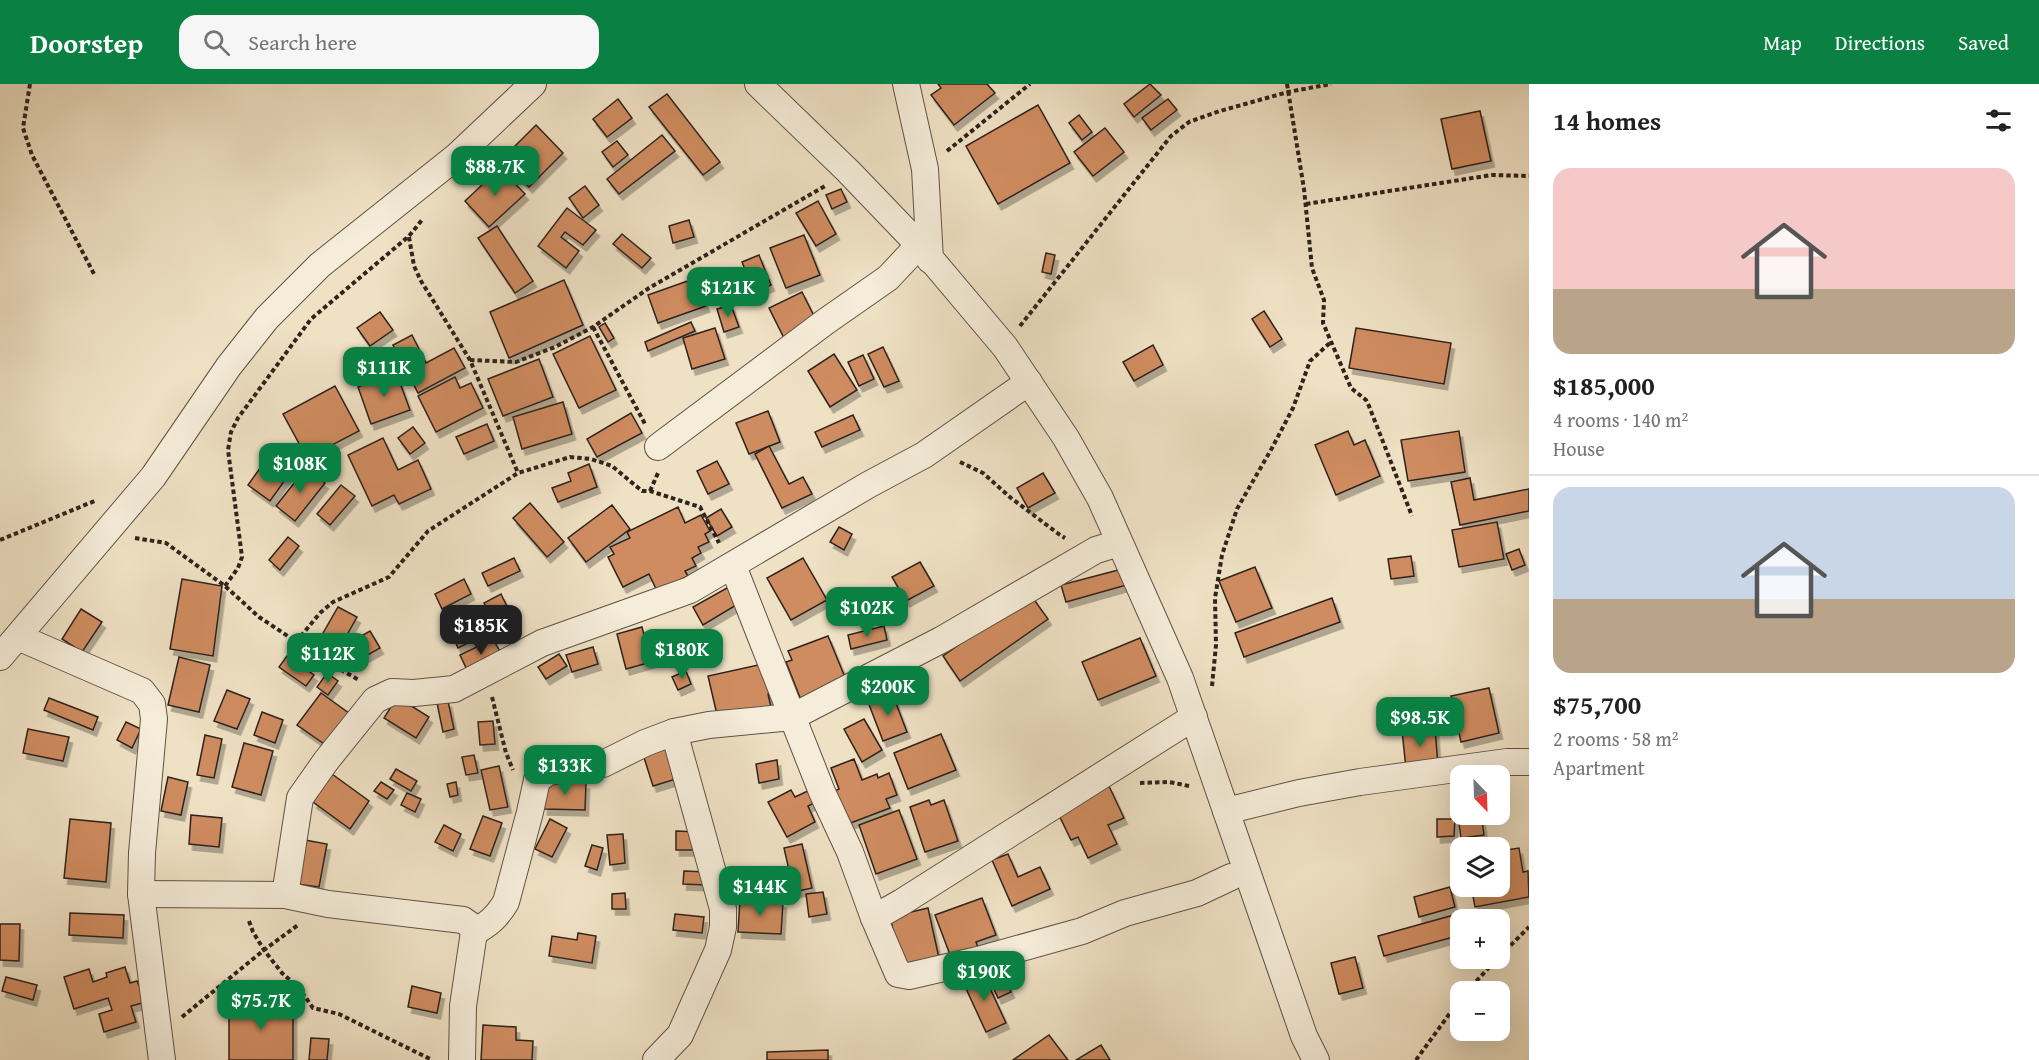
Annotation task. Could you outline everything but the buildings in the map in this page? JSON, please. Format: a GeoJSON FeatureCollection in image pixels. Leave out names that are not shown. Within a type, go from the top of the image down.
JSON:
{"type":"FeatureCollection","features":[{"type":"Feature","properties":{"kind":"street"},"geometry":{"type":"LineString","coordinates":[[0,657],[153,477],[229,366],[267,318],[320,265],[457,156],[533,84]]}},
{"type":"Feature","properties":{"kind":"street"},"geometry":{"type":"LineString","coordinates":[[758,84],[848,171],[924,252],[1005,347],[1066,438],[1100,498],[1108,547],[1180,678],[1304,1036],[1316,1060]]}},
{"type":"Feature","properties":{"kind":"street"},"geometry":{"type":"LineString","coordinates":[[906,84],[926,169],[924,252]]}},
{"type":"Feature","properties":{"kind":"street"},"geometry":{"type":"LineString","coordinates":[[658,447],[825,322],[924,252]]}},
{"type":"Feature","properties":{"kind":"street"},"geometry":{"type":"LineString","coordinates":[[285,895],[300,798],[326,761],[375,700],[392,692],[414,693],[454,689],[542,643],[690,590],[868,485],[924,455],[1029,382]]}},
{"type":"Feature","properties":{"kind":"street"},"geometry":{"type":"LineString","coordinates":[[474,932],[490,924],[499,915],[506,902],[537,780],[548,772],[603,764],[645,742],[674,732],[709,725],[792,717],[941,640],[1108,547]]}},
{"type":"Feature","properties":{"kind":"street"},"geometry":{"type":"LineString","coordinates":[[733,566],[822,792],[850,852],[874,918],[898,974],[909,976],[978,960],[1082,931],[1125,914],[1197,893],[1231,877]]}},
{"type":"Feature","properties":{"kind":"street"},"geometry":{"type":"LineString","coordinates":[[18,637],[142,691],[152,704],[154,719],[142,853],[141,894],[161,1048]]}},
{"type":"Feature","properties":{"kind":"street"},"geometry":{"type":"LineString","coordinates":[[874,918],[1194,717]]}},
{"type":"Feature","properties":{"kind":"street"},"geometry":{"type":"LineString","coordinates":[[656,1060],[680,1035],[718,950],[723,927],[723,909],[674,732]]}},
{"type":"Feature","properties":{"kind":"street"},"geometry":{"type":"LineString","coordinates":[[1226,810],[1360,782],[1507,762],[1529,762]]}},
{"type":"Feature","properties":{"kind":"street"},"geometry":{"type":"LineString","coordinates":[[141,894],[285,895],[328,904],[463,920],[474,932],[463,1006],[462,1060]]}},
{"type":"Feature","properties":{"kind":"path"},"geometry":{"type":"LineString","coordinates":[[30,84],[23,128],[32,155],[94,274]]}},
{"type":"Feature","properties":{"kind":"path"},"geometry":{"type":"LineString","coordinates":[[926,169],[1030,84]]}},
{"type":"Feature","properties":{"kind":"path"},"geometry":{"type":"LineString","coordinates":[[1287,84],[1306,204],[1312,268],[1324,300],[1323,323],[1351,388],[1370,406],[1412,516]]}},
{"type":"Feature","properties":{"kind":"path"},"geometry":{"type":"LineString","coordinates":[[1005,347],[1171,136],[1189,122],[1288,92],[1331,84]]}},
{"type":"Feature","properties":{"kind":"path"},"geometry":{"type":"LineString","coordinates":[[470,360],[516,362],[555,347],[592,327],[649,288],[799,202],[848,171]]}},
{"type":"Feature","properties":{"kind":"path"},"geometry":{"type":"LineString","coordinates":[[1306,204],[1492,175],[1529,177]]}},
{"type":"Feature","properties":{"kind":"path"},"geometry":{"type":"LineString","coordinates":[[225,586],[238,568],[242,557],[228,450],[231,432],[238,418],[311,319],[409,236],[423,219]]}},
{"type":"Feature","properties":{"kind":"path"},"geometry":{"type":"LineString","coordinates":[[409,236],[414,266],[470,360],[518,473]]}},
{"type":"Feature","properties":{"kind":"path"},"geometry":{"type":"LineString","coordinates":[[592,327],[658,447],[661,466],[650,491]]}},
{"type":"Feature","properties":{"kind":"path"},"geometry":{"type":"LineString","coordinates":[[1211,691],[1216,645],[1215,598],[1222,555],[1237,509],[1293,408],[1310,361],[1331,342]]}},
{"type":"Feature","properties":{"kind":"path"},"geometry":{"type":"LineString","coordinates":[[924,455],[944,456],[974,468],[1059,535],[1108,547]]}},
{"type":"Feature","properties":{"kind":"path"},"geometry":{"type":"LineString","coordinates":[[296,642],[320,613],[333,602],[389,577],[399,568],[428,531],[518,473],[570,457],[591,459],[612,466],[642,491],[650,491],[700,507],[733,566]]}},
{"type":"Feature","properties":{"kind":"path"},"geometry":{"type":"LineString","coordinates":[[0,540],[102,498]]}},
{"type":"Feature","properties":{"kind":"path"},"geometry":{"type":"LineString","coordinates":[[105,534],[166,543],[225,586],[259,617],[296,642],[384,694]]}},
{"type":"Feature","properties":{"kind":"path"},"geometry":{"type":"LineString","coordinates":[[490,693],[506,753],[514,772]]}},
{"type":"Feature","properties":{"kind":"path"},"geometry":{"type":"LineString","coordinates":[[1137,783],[1169,782],[1187,785],[1196,790]]}},
{"type":"Feature","properties":{"kind":"path"},"geometry":{"type":"LineString","coordinates":[[161,1048],[264,950],[328,904]]}},
{"type":"Feature","properties":{"kind":"path"},"geometry":{"type":"LineString","coordinates":[[1510,946],[1529,927]]}},
{"type":"Feature","properties":{"kind":"path"},"geometry":{"type":"LineString","coordinates":[[264,950],[299,988],[313,1008],[339,1014],[432,1060]]}},
{"type":"Feature","properties":{"kind":"path"},"geometry":{"type":"LineString","coordinates":[[1476,981],[1488,969]]}},
{"type":"Feature","properties":{"kind":"path"},"geometry":{"type":"LineString","coordinates":[[1416,1060],[1450,1013]]}}]}
